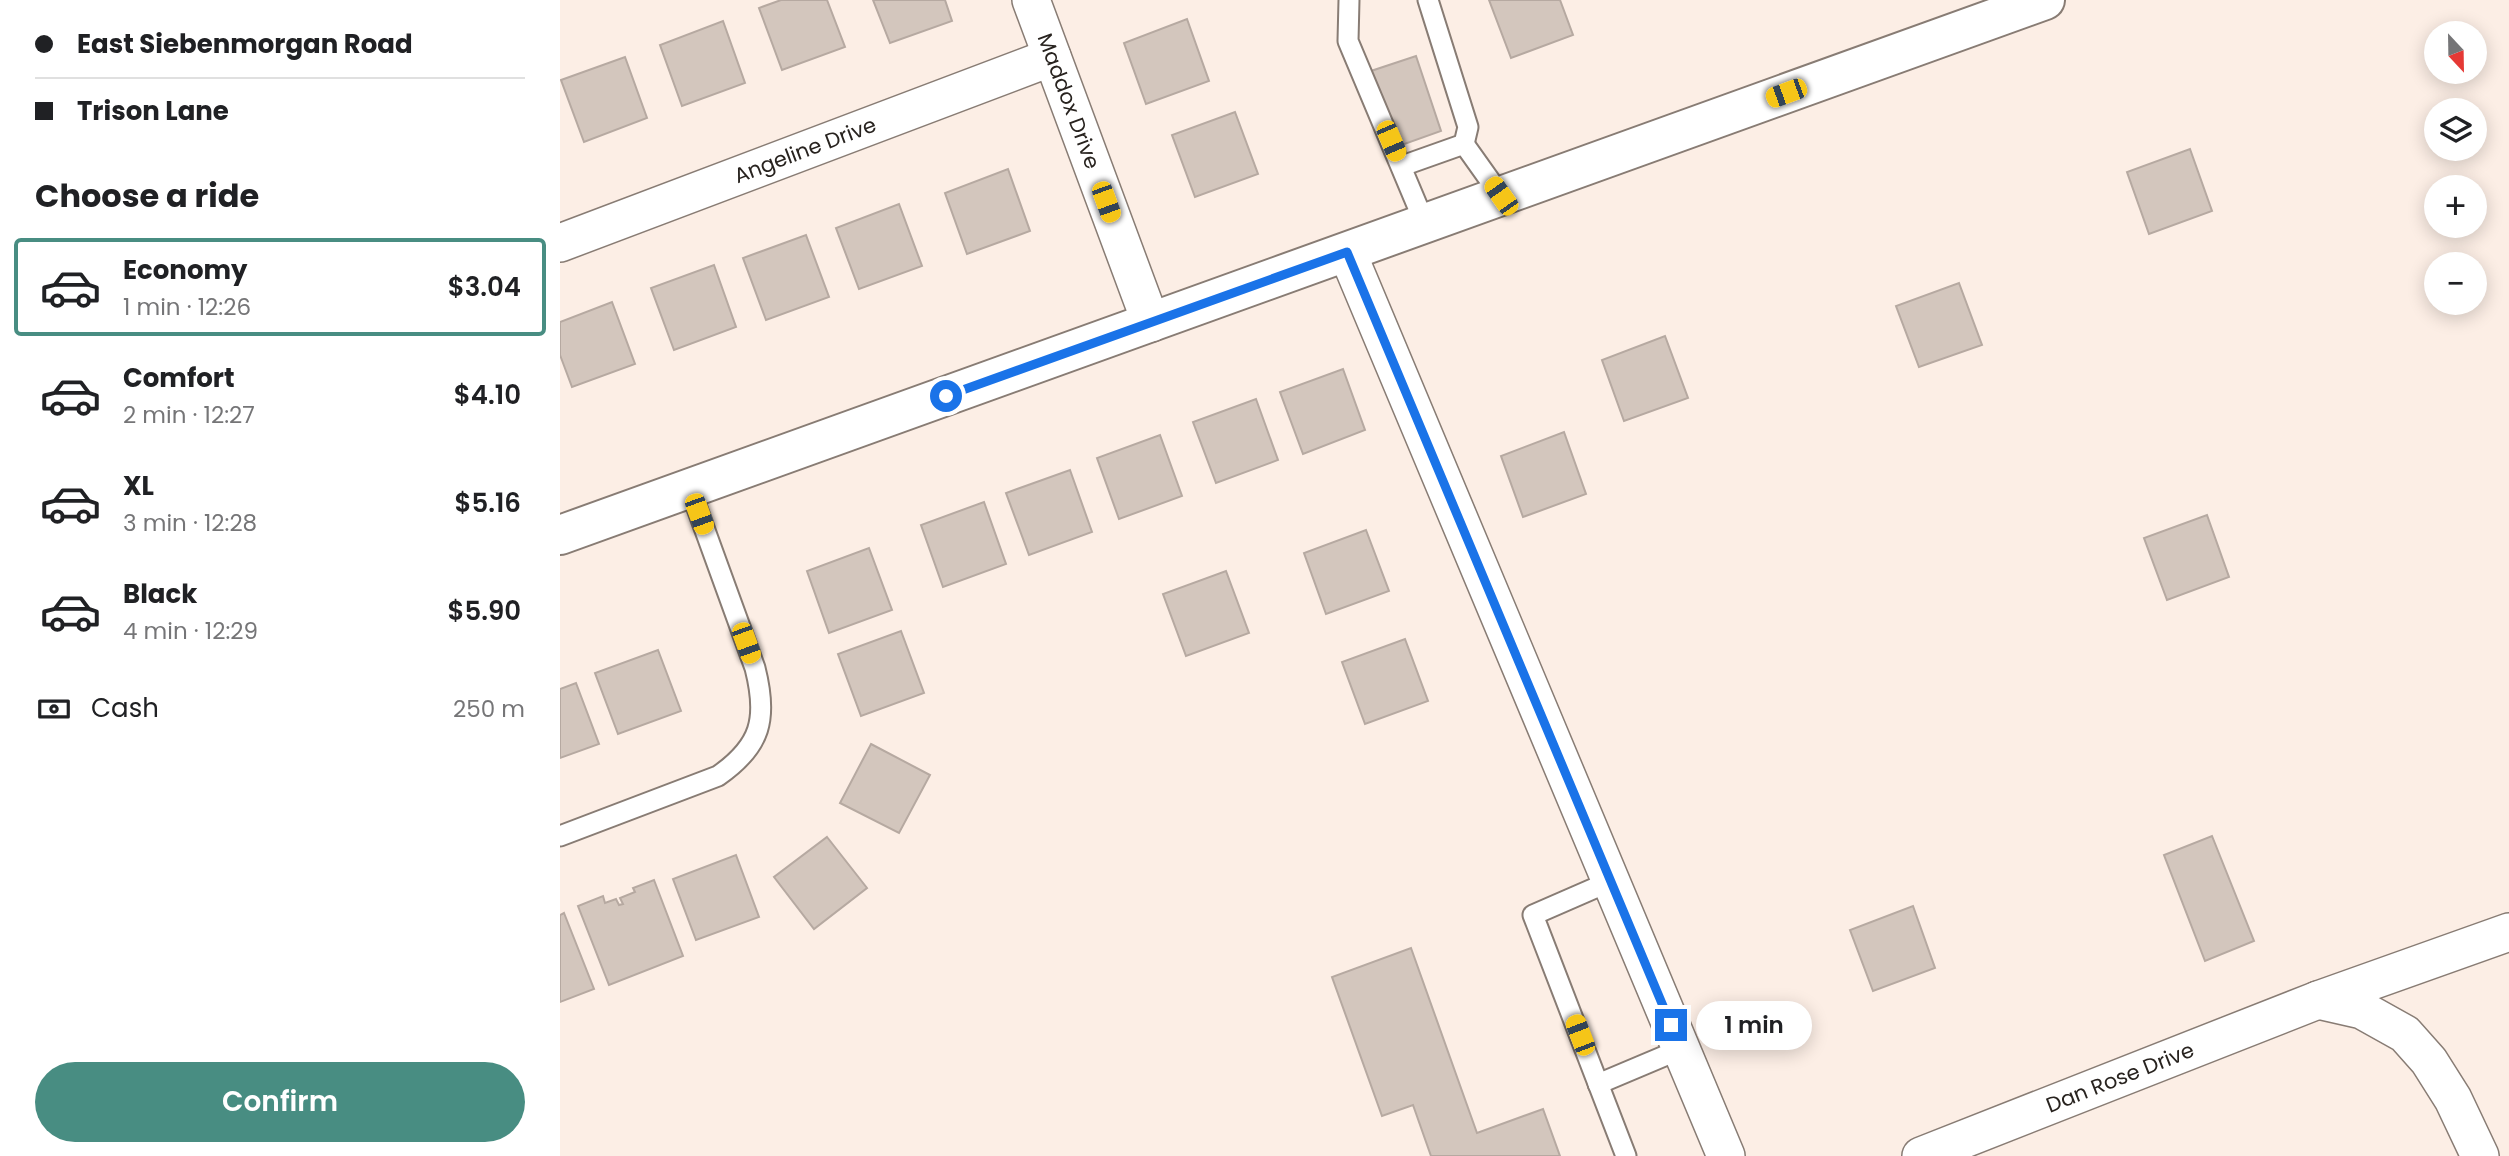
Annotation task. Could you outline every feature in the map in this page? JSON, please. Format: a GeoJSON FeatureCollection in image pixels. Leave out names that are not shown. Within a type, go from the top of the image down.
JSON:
{"type":"FeatureCollection","features":[{"type":"Feature","properties":{"kind":"street","name":"Maddox Drive"},"geometry":{"type":"LineString","coordinates":[[1031,0],[1151,323]]}},
{"type":"Feature","properties":{"kind":"street"},"geometry":{"type":"LineString","coordinates":[[560,536],[2045,0]]}},
{"type":"Feature","properties":{"kind":"street","name":"Angeline Drive"},"geometry":{"type":"LineString","coordinates":[[560,243],[1052,57]]}},
{"type":"Feature","properties":{"kind":"street"},"geometry":{"type":"LineString","coordinates":[[1347,252],[1726,1156]]}},
{"type":"Feature","properties":{"kind":"street","name":"Dan Rose Drive"},"geometry":{"type":"LineString","coordinates":[[1921,1156],[2318,1000],[2509,932]]}},
{"type":"Feature","properties":{"kind":"street"},"geometry":{"type":"LineString","coordinates":[[2318,1000],[2362,1010],[2404,1034],[2429,1061],[2453,1099],[2480,1156]]}},
{"type":"Feature","properties":{"kind":"lane"},"geometry":{"type":"LineString","coordinates":[[1349,0],[1348,41],[1425,224]]}},
{"type":"Feature","properties":{"kind":"lane"},"geometry":{"type":"LineString","coordinates":[[1428,0],[1468,127],[1464,144],[1501,196]]}},
{"type":"Feature","properties":{"kind":"lane"},"geometry":{"type":"LineString","coordinates":[[1402,166],[1464,144]]}},
{"type":"Feature","properties":{"kind":"lane"},"geometry":{"type":"LineString","coordinates":[[560,836],[718,776],[735,765],[748,750],[757,733],[761,715],[761,693],[755,668],[690,489]]}},
{"type":"Feature","properties":{"kind":"lane"},"geometry":{"type":"LineString","coordinates":[[1611,881],[1533,915],[1626,1156]]}},
{"type":"Feature","properties":{"kind":"lane"},"geometry":{"type":"LineString","coordinates":[[1598,1084],[1681,1049]]}},
{"type":"Feature","properties":{"kind":"building"},"geometry":{"type":"Polygon","coordinates":[[[781,0],[827,0],[845,47],[782,70],[759,8],[781,0]]]}},
{"type":"Feature","properties":{"kind":"building"},"geometry":{"type":"Polygon","coordinates":[[[873,0],[945,0],[952,21],[890,43],[873,0]]]}},
{"type":"Feature","properties":{"kind":"building"},"geometry":{"type":"Polygon","coordinates":[[[1489,0],[1560,0],[1573,35],[1511,58],[1489,0]]]}},
{"type":"Feature","properties":{"kind":"building"},"geometry":{"type":"Polygon","coordinates":[[[1187,19],[1209,81],[1146,104],[1124,43],[1187,19]]]}},
{"type":"Feature","properties":{"kind":"building"},"geometry":{"type":"Polygon","coordinates":[[[723,21],[745,83],[682,106],[660,45],[723,21]]]}},
{"type":"Feature","properties":{"kind":"building"},"geometry":{"type":"Polygon","coordinates":[[[1416,56],[1441,131],[1396,147],[1371,71],[1416,56]]]}},
{"type":"Feature","properties":{"kind":"building"},"geometry":{"type":"Polygon","coordinates":[[[625,57],[647,118],[584,142],[561,80],[625,57]]]}},
{"type":"Feature","properties":{"kind":"building"},"geometry":{"type":"Polygon","coordinates":[[[1235,112],[1258,174],[1195,197],[1172,135],[1235,112]]]}},
{"type":"Feature","properties":{"kind":"building"},"geometry":{"type":"Polygon","coordinates":[[[2190,149],[2212,211],[2149,234],[2127,172],[2190,149]]]}},
{"type":"Feature","properties":{"kind":"building"},"geometry":{"type":"Polygon","coordinates":[[[1008,169],[1030,231],[967,254],[945,193],[1008,169]]]}},
{"type":"Feature","properties":{"kind":"building"},"geometry":{"type":"Polygon","coordinates":[[[899,204],[922,266],[859,289],[836,228],[899,204]]]}},
{"type":"Feature","properties":{"kind":"building"},"geometry":{"type":"Polygon","coordinates":[[[806,235],[829,297],[766,320],[743,258],[806,235]]]}},
{"type":"Feature","properties":{"kind":"building"},"geometry":{"type":"Polygon","coordinates":[[[714,265],[736,327],[674,350],[651,288],[714,265]]]}},
{"type":"Feature","properties":{"kind":"building"},"geometry":{"type":"Polygon","coordinates":[[[1959,283],[1982,345],[1919,367],[1896,306],[1959,283]]]}},
{"type":"Feature","properties":{"kind":"building"},"geometry":{"type":"Polygon","coordinates":[[[612,302],[635,364],[572,387],[560,355],[560,322],[612,302]]]}},
{"type":"Feature","properties":{"kind":"building"},"geometry":{"type":"Polygon","coordinates":[[[1665,336],[1688,398],[1624,421],[1602,360],[1665,336]]]}},
{"type":"Feature","properties":{"kind":"building"},"geometry":{"type":"Polygon","coordinates":[[[1343,369],[1365,430],[1303,454],[1280,392],[1343,369]]]}},
{"type":"Feature","properties":{"kind":"building"},"geometry":{"type":"Polygon","coordinates":[[[1256,399],[1278,460],[1216,483],[1193,422],[1256,399]]]}},
{"type":"Feature","properties":{"kind":"building"},"geometry":{"type":"Polygon","coordinates":[[[1564,432],[1586,494],[1523,517],[1501,456],[1564,432]]]}},
{"type":"Feature","properties":{"kind":"building"},"geometry":{"type":"Polygon","coordinates":[[[1160,435],[1182,496],[1119,519],[1097,458],[1160,435]]]}},
{"type":"Feature","properties":{"kind":"building"},"geometry":{"type":"Polygon","coordinates":[[[1070,470],[1092,532],[1029,555],[1006,493],[1070,470]]]}},
{"type":"Feature","properties":{"kind":"building"},"geometry":{"type":"Polygon","coordinates":[[[984,502],[1006,564],[943,587],[921,525],[984,502]]]}},
{"type":"Feature","properties":{"kind":"building"},"geometry":{"type":"Polygon","coordinates":[[[2207,515],[2229,577],[2167,600],[2144,538],[2207,515]]]}},
{"type":"Feature","properties":{"kind":"building"},"geometry":{"type":"Polygon","coordinates":[[[1366,530],[1389,591],[1326,614],[1304,553],[1366,530]]]}},
{"type":"Feature","properties":{"kind":"building"},"geometry":{"type":"Polygon","coordinates":[[[869,548],[892,610],[829,633],[807,571],[869,548]]]}},
{"type":"Feature","properties":{"kind":"building"},"geometry":{"type":"Polygon","coordinates":[[[1226,571],[1249,633],[1186,656],[1163,594],[1226,571]]]}},
{"type":"Feature","properties":{"kind":"building"},"geometry":{"type":"Polygon","coordinates":[[[901,631],[924,693],[861,716],[838,654],[901,631]]]}},
{"type":"Feature","properties":{"kind":"building"},"geometry":{"type":"Polygon","coordinates":[[[1405,639],[1428,701],[1365,724],[1342,662],[1405,639]]]}},
{"type":"Feature","properties":{"kind":"building"},"geometry":{"type":"Polygon","coordinates":[[[658,650],[681,711],[618,734],[595,673],[658,650]]]}},
{"type":"Feature","properties":{"kind":"building"},"geometry":{"type":"Polygon","coordinates":[[[576,683],[599,744],[560,758],[560,689],[576,683]]]}},
{"type":"Feature","properties":{"kind":"building"},"geometry":{"type":"Polygon","coordinates":[[[871,744],[930,775],[899,833],[840,803],[871,744]]]}},
{"type":"Feature","properties":{"kind":"building"},"geometry":{"type":"Polygon","coordinates":[[[2212,836],[2254,941],[2205,961],[2164,855],[2212,836]]]}},
{"type":"Feature","properties":{"kind":"building"},"geometry":{"type":"Polygon","coordinates":[[[827,837],[867,888],[814,929],[774,877],[827,837]]]}},
{"type":"Feature","properties":{"kind":"building"},"geometry":{"type":"Polygon","coordinates":[[[736,855],[759,917],[696,940],[673,879],[736,855]]]}},
{"type":"Feature","properties":{"kind":"building"},"geometry":{"type":"Polygon","coordinates":[[[654,880],[683,956],[609,985],[578,906],[603,896],[605,903],[616,899],[619,905],[623,904],[620,898],[635,892],[633,888],[654,880]]]}},
{"type":"Feature","properties":{"kind":"building"},"geometry":{"type":"Polygon","coordinates":[[[1913,906],[1935,968],[1873,991],[1850,930],[1913,906]]]}},
{"type":"Feature","properties":{"kind":"building"},"geometry":{"type":"Polygon","coordinates":[[[564,913],[594,989],[560,1002],[560,915],[564,913]]]}},
{"type":"Feature","properties":{"kind":"building"},"geometry":{"type":"Polygon","coordinates":[[[1411,948],[1477,1133],[1543,1109],[1560,1156],[1431,1156],[1413,1105],[1382,1116],[1332,977],[1411,948]]]}},
{"type":"Feature","properties":{"kind":"route"},"geometry":{"type":"LineString","coordinates":[[946,396],[1347,252],[1671,1025]]}}]}
